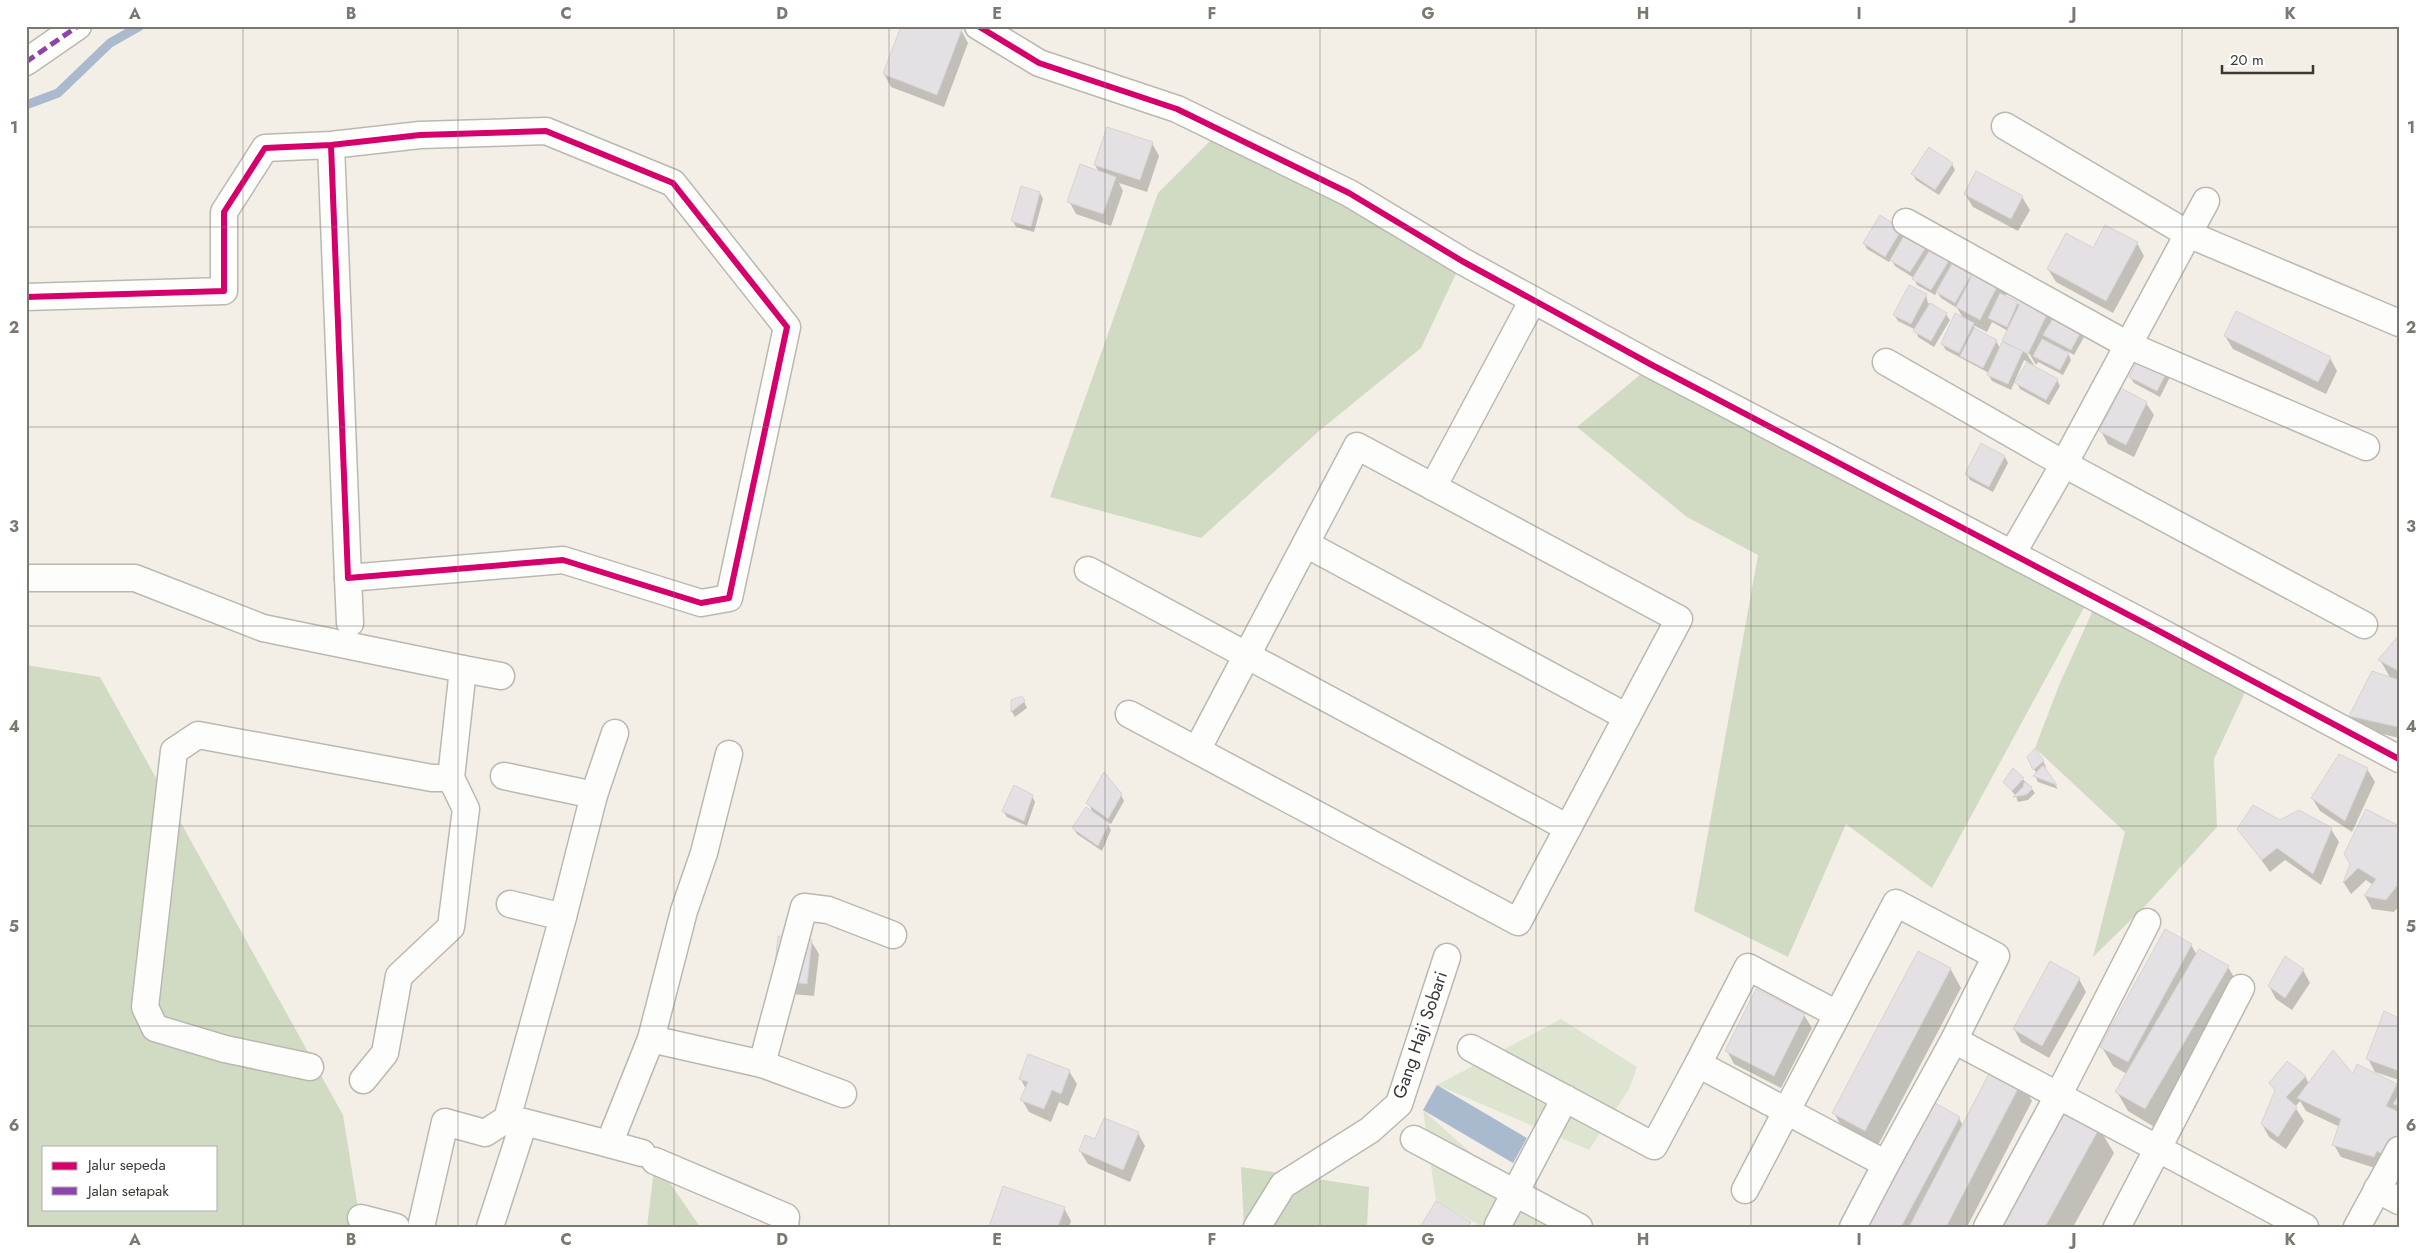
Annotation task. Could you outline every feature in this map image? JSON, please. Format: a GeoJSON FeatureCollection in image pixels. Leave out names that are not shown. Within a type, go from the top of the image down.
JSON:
{"type":"FeatureCollection","features":[{"type":"Feature","properties":{"kind":"street"},"geometry":{"type":"LineString","coordinates":[[26,62],[78,26]]}},
{"type":"Feature","properties":{"kind":"street"},"geometry":{"type":"LineString","coordinates":[[978,26],[1039,63],[1177,109],[1350,193],[1462,261],[1652,365],[2399,759]]}},
{"type":"Feature","properties":{"kind":"street"},"geometry":{"type":"LineString","coordinates":[[2005,126],[2188,234],[2399,323]]}},
{"type":"Feature","properties":{"kind":"street"},"geometry":{"type":"LineString","coordinates":[[26,297],[224,291],[224,212],[265,148],[331,145],[420,135],[546,131],[673,183],[786,327],[729,598],[702,603],[563,560],[348,578]]}},
{"type":"Feature","properties":{"kind":"street"},"geometry":{"type":"LineString","coordinates":[[331,145],[350,623]]}},
{"type":"Feature","properties":{"kind":"street"},"geometry":{"type":"LineString","coordinates":[[2012,554],[2064,464],[2206,201]]}},
{"type":"Feature","properties":{"kind":"street"},"geometry":{"type":"LineString","coordinates":[[1906,222],[2128,345],[2366,447]]}},
{"type":"Feature","properties":{"kind":"street"},"geometry":{"type":"LineString","coordinates":[[1434,487],[1533,300]]}},
{"type":"Feature","properties":{"kind":"street"},"geometry":{"type":"LineString","coordinates":[[1886,362],[2064,464],[2364,625]]}},
{"type":"Feature","properties":{"kind":"street"},"geometry":{"type":"LineString","coordinates":[[1129,714],[1196,750],[1518,922],[1679,619],[1358,446],[1196,750]]}},
{"type":"Feature","properties":{"kind":"street"},"geometry":{"type":"LineString","coordinates":[[1306,544],[1627,717]]}},
{"type":"Feature","properties":{"kind":"street"},"geometry":{"type":"LineString","coordinates":[[1088,570],[1568,828]]}},
{"type":"Feature","properties":{"kind":"street"},"geometry":{"type":"LineString","coordinates":[[26,578],[135,578],[263,628],[501,676]]}},
{"type":"Feature","properties":{"kind":"street"},"geometry":{"type":"LineString","coordinates":[[363,1080],[385,1053],[399,976],[451,927],[466,810],[451,778],[463,669]]}},
{"type":"Feature","properties":{"kind":"street"},"geometry":{"type":"LineString","coordinates":[[490,1227],[563,916],[594,794],[615,733]]}},
{"type":"Feature","properties":{"kind":"street"},"geometry":{"type":"LineString","coordinates":[[310,1067],[225,1049],[155,1028],[145,1007],[174,751],[198,735],[432,778],[451,778]]}},
{"type":"Feature","properties":{"kind":"street"},"geometry":{"type":"LineString","coordinates":[[609,1144],[651,1039],[684,911],[704,854],[729,754]]}},
{"type":"Feature","properties":{"kind":"street"},"geometry":{"type":"LineString","coordinates":[[504,776],[594,794]]}},
{"type":"Feature","properties":{"kind":"street"},"geometry":{"type":"LineString","coordinates":[[1745,1190],[1896,903],[1996,956],[1954,1040],[1853,1227]]}},
{"type":"Feature","properties":{"kind":"street"},"geometry":{"type":"LineString","coordinates":[[510,904],[563,916]]}},
{"type":"Feature","properties":{"kind":"street"},"geometry":{"type":"LineString","coordinates":[[762,1064],[804,908],[828,910],[893,935]]}},
{"type":"Feature","properties":{"kind":"street"},"geometry":{"type":"LineString","coordinates":[[1988,1227],[2058,1096],[2147,922]]}},
{"type":"Feature","properties":{"kind":"street","name":"Gang Haji Sobari"},"geometry":{"type":"LineString","coordinates":[[1257,1227],[1283,1185],[1370,1130],[1399,1104],[1447,957]]}},
{"type":"Feature","properties":{"kind":"street"},"geometry":{"type":"LineString","coordinates":[[1471,1048],[1654,1146],[1748,967],[1837,1014]]}},
{"type":"Feature","properties":{"kind":"street"},"geometry":{"type":"LineString","coordinates":[[2117,1227],[2241,988]]}},
{"type":"Feature","properties":{"kind":"street"},"geometry":{"type":"LineString","coordinates":[[651,1039],[762,1064],[843,1094]]}},
{"type":"Feature","properties":{"kind":"street"},"geometry":{"type":"LineString","coordinates":[[1954,1040],[2305,1227]]}},
{"type":"Feature","properties":{"kind":"street"},"geometry":{"type":"LineString","coordinates":[[1698,1064],[1886,1164]]}},
{"type":"Feature","properties":{"kind":"street"},"geometry":{"type":"LineString","coordinates":[[1498,1225],[1565,1098]]}},
{"type":"Feature","properties":{"kind":"street"},"geometry":{"type":"LineString","coordinates":[[421,1227],[445,1122],[486,1133],[516,1120],[609,1144],[649,1157],[786,1216],[785,1227]]}},
{"type":"Feature","properties":{"kind":"street"},"geometry":{"type":"LineString","coordinates":[[1414,1139],[1579,1227]]}},
{"type":"Feature","properties":{"kind":"street"},"geometry":{"type":"LineString","coordinates":[[2357,1227],[2388,1195],[2399,1150]]}},
{"type":"Feature","properties":{"kind":"street"},"geometry":{"type":"LineString","coordinates":[[361,1218],[396,1227]]}},
{"type":"Feature","properties":{"kind":"green space"},"geometry":{"type":"Polygon","coordinates":[[[1217,134],[1462,261],[1421,348],[1319,431],[1201,538],[1050,497],[1158,193],[1217,134]]]}},
{"type":"Feature","properties":{"kind":"green space"},"geometry":{"type":"Polygon","coordinates":[[[1652,365],[2091,595],[1932,888],[1846,824],[1788,957],[1694,911],[1758,555],[1687,517],[1577,427],[1652,365]]]}},
{"type":"Feature","properties":{"kind":"green space"},"geometry":{"type":"Polygon","coordinates":[[[2094,608],[2247,688],[2214,759],[2217,827],[2147,904],[2093,957],[2125,832],[2035,748],[2060,683],[2094,608]]]}},
{"type":"Feature","properties":{"kind":"green space"},"geometry":{"type":"Polygon","coordinates":[[[26,665],[100,677],[343,1115],[361,1227],[26,1227],[26,665]]]}},
{"type":"Feature","properties":{"kind":"green space"},"geometry":{"type":"Polygon","coordinates":[[[1561,1019],[1637,1067],[1629,1089],[1589,1150],[1437,1085],[1561,1019]]]}},
{"type":"Feature","properties":{"kind":"green space"},"geometry":{"type":"Polygon","coordinates":[[[1423,1110],[1554,1227],[1483,1227],[1436,1201],[1423,1110]]]}},
{"type":"Feature","properties":{"kind":"green space"},"geometry":{"type":"Polygon","coordinates":[[[655,1161],[700,1227],[647,1227],[655,1161]]]}},
{"type":"Feature","properties":{"kind":"green space"},"geometry":{"type":"Polygon","coordinates":[[[1241,1167],[1369,1187],[1367,1227],[1244,1227],[1241,1167]]]}},
{"type":"Feature","properties":{"kind":"water"},"geometry":{"type":"Polygon","coordinates":[[[1437,1085],[1527,1138],[1513,1163],[1423,1110],[1437,1085]]]}},
{"type":"Feature","properties":{"kind":"building"},"geometry":{"type":"Polygon","coordinates":[[[901,26],[954,26],[962,29],[937,95],[883,74],[901,26]]]}},
{"type":"Feature","properties":{"kind":"building"},"geometry":{"type":"Polygon","coordinates":[[[1107,127],[1153,142],[1140,180],[1094,165],[1107,127]]]}},
{"type":"Feature","properties":{"kind":"building"},"geometry":{"type":"Polygon","coordinates":[[[1929,147],[1953,163],[1935,190],[1911,174],[1929,147]]]}},
{"type":"Feature","properties":{"kind":"building"},"geometry":{"type":"Polygon","coordinates":[[[1080,164],[1116,177],[1103,214],[1067,202],[1080,164]]]}},
{"type":"Feature","properties":{"kind":"building"},"geometry":{"type":"Polygon","coordinates":[[[1976,171],[2023,196],[2011,219],[1964,194],[1976,171]]]}},
{"type":"Feature","properties":{"kind":"building"},"geometry":{"type":"Polygon","coordinates":[[[1021,186],[1040,192],[1031,227],[1011,221],[1021,186]]]}},
{"type":"Feature","properties":{"kind":"building"},"geometry":{"type":"Polygon","coordinates":[[[1880,215],[1902,229],[1885,257],[1863,243],[1880,215]]]}},
{"type":"Feature","properties":{"kind":"building"},"geometry":{"type":"Polygon","coordinates":[[[2105,225],[2138,242],[2106,301],[2047,269],[2066,233],[2093,248],[2105,225]]]}},
{"type":"Feature","properties":{"kind":"building"},"geometry":{"type":"Polygon","coordinates":[[[1907,231],[1928,244],[1910,272],[1890,260],[1907,231]]]}},
{"type":"Feature","properties":{"kind":"building"},"geometry":{"type":"Polygon","coordinates":[[[1931,248],[1950,259],[1931,290],[1912,279],[1931,248]]]}},
{"type":"Feature","properties":{"kind":"building"},"geometry":{"type":"Polygon","coordinates":[[[1952,264],[1971,275],[1955,303],[1936,292],[1952,264]]]}},
{"type":"Feature","properties":{"kind":"building"},"geometry":{"type":"Polygon","coordinates":[[[1977,266],[2001,279],[1980,320],[1956,307],[1977,266]]]}},
{"type":"Feature","properties":{"kind":"building"},"geometry":{"type":"Polygon","coordinates":[[[1909,285],[1927,294],[1911,324],[1893,315],[1909,285]]]}},
{"type":"Feature","properties":{"kind":"building"},"geometry":{"type":"Polygon","coordinates":[[[2000,293],[2018,302],[2007,327],[1988,318],[2000,293]]]}},
{"type":"Feature","properties":{"kind":"building"},"geometry":{"type":"Polygon","coordinates":[[[2025,293],[2051,306],[2028,354],[2002,341],[2025,293]]]}},
{"type":"Feature","properties":{"kind":"building"},"geometry":{"type":"Polygon","coordinates":[[[1930,303],[1947,313],[1931,341],[1913,331],[1930,303]]]}},
{"type":"Feature","properties":{"kind":"building"},"geometry":{"type":"Polygon","coordinates":[[[2236,311],[2331,357],[2318,382],[2224,336],[2236,311]]]}},
{"type":"Feature","properties":{"kind":"building"},"geometry":{"type":"Polygon","coordinates":[[[1955,313],[1974,323],[1959,353],[1941,344],[1955,313]]]}},
{"type":"Feature","properties":{"kind":"building"},"geometry":{"type":"Polygon","coordinates":[[[2055,315],[2082,330],[2071,350],[2043,335],[2055,315]]]}},
{"type":"Feature","properties":{"kind":"building"},"geometry":{"type":"Polygon","coordinates":[[[1974,328],[1997,340],[1983,368],[1960,356],[1974,328]]]}},
{"type":"Feature","properties":{"kind":"building"},"geometry":{"type":"Polygon","coordinates":[[[2042,339],[2069,353],[2060,370],[2033,356],[2042,339]]]}},
{"type":"Feature","properties":{"kind":"building"},"geometry":{"type":"Polygon","coordinates":[[[2002,342],[2023,351],[2008,384],[1987,375],[2002,342]]]}},
{"type":"Feature","properties":{"kind":"building"},"geometry":{"type":"Polygon","coordinates":[[[2140,355],[2168,370],[2157,391],[2129,377],[2140,355]]]}},
{"type":"Feature","properties":{"kind":"building"},"geometry":{"type":"Polygon","coordinates":[[[2027,362],[2058,379],[2046,400],[2015,383],[2027,362]]]}},
{"type":"Feature","properties":{"kind":"building"},"geometry":{"type":"Polygon","coordinates":[[[2121,388],[2147,402],[2126,445],[2099,431],[2121,388]]]}},
{"type":"Feature","properties":{"kind":"building"},"geometry":{"type":"Polygon","coordinates":[[[1981,443],[2005,456],[1989,487],[1965,474],[1981,443]]]}},
{"type":"Feature","properties":{"kind":"building"},"geometry":{"type":"Polygon","coordinates":[[[2399,635],[2399,671],[2378,660],[2399,635]]]}},
{"type":"Feature","properties":{"kind":"building"},"geometry":{"type":"Polygon","coordinates":[[[2372,671],[2399,680],[2398,727],[2349,716],[2372,671]]]}},
{"type":"Feature","properties":{"kind":"building"},"geometry":{"type":"Polygon","coordinates":[[[1022,696],[1025,701],[1011,712],[1011,700],[1022,696]]]}},
{"type":"Feature","properties":{"kind":"building"},"geometry":{"type":"Polygon","coordinates":[[[2035,748],[2044,761],[2033,770],[2027,757],[2035,748]]]}},
{"type":"Feature","properties":{"kind":"building"},"geometry":{"type":"Polygon","coordinates":[[[2339,754],[2368,768],[2345,821],[2311,798],[2339,754]]]}},
{"type":"Feature","properties":{"kind":"building"},"geometry":{"type":"Polygon","coordinates":[[[2043,765],[2057,785],[2033,776],[2043,765]]]}},
{"type":"Feature","properties":{"kind":"building"},"geometry":{"type":"Polygon","coordinates":[[[2013,768],[2024,778],[2012,791],[2003,782],[2013,768]]]}},
{"type":"Feature","properties":{"kind":"building"},"geometry":{"type":"Polygon","coordinates":[[[1104,772],[1122,794],[1108,819],[1086,803],[1104,772]]]}},
{"type":"Feature","properties":{"kind":"building"},"geometry":{"type":"Polygon","coordinates":[[[2024,782],[2032,787],[2025,795],[2013,797],[2023,787],[2024,782]]]}},
{"type":"Feature","properties":{"kind":"building"},"geometry":{"type":"Polygon","coordinates":[[[1014,785],[1033,795],[1024,821],[1002,811],[1014,785]]]}},
{"type":"Feature","properties":{"kind":"building"},"geometry":{"type":"Polygon","coordinates":[[[2253,805],[2280,820],[2299,810],[2332,828],[2313,874],[2277,848],[2262,860],[2237,829],[2253,805]]]}},
{"type":"Feature","properties":{"kind":"building"},"geometry":{"type":"Polygon","coordinates":[[[1086,807],[1109,823],[1098,846],[1072,828],[1086,807]]]}},
{"type":"Feature","properties":{"kind":"building"},"geometry":{"type":"Polygon","coordinates":[[[2366,809],[2399,826],[2399,883],[2386,900],[2364,896],[2376,879],[2358,868],[2343,883],[2350,864],[2344,854],[2366,809]]]}},
{"type":"Feature","properties":{"kind":"building"},"geometry":{"type":"Polygon","coordinates":[[[2165,929],[2192,944],[2128,1062],[2100,1047],[2165,929]]]}},
{"type":"Feature","properties":{"kind":"building"},"geometry":{"type":"Polygon","coordinates":[[[778,936],[812,940],[807,984],[785,981],[773,985],[778,936]]]}},
{"type":"Feature","properties":{"kind":"building"},"geometry":{"type":"Polygon","coordinates":[[[2199,949],[2229,966],[2145,1109],[2115,1092],[2199,949]]]}},
{"type":"Feature","properties":{"kind":"building"},"geometry":{"type":"Polygon","coordinates":[[[1918,951],[1951,968],[1865,1131],[1832,1113],[1918,951]]]}},
{"type":"Feature","properties":{"kind":"building"},"geometry":{"type":"Polygon","coordinates":[[[2285,956],[2304,969],[2285,998],[2268,986],[2285,956]]]}},
{"type":"Feature","properties":{"kind":"building"},"geometry":{"type":"Polygon","coordinates":[[[2050,961],[2080,978],[2042,1046],[2013,1029],[2050,961]]]}},
{"type":"Feature","properties":{"kind":"building"},"geometry":{"type":"Polygon","coordinates":[[[1756,989],[1805,1014],[1774,1076],[1725,1051],[1756,989]]]}},
{"type":"Feature","properties":{"kind":"building"},"geometry":{"type":"Polygon","coordinates":[[[2384,1011],[2399,1018],[2399,1071],[2366,1059],[2384,1011]]]}},
{"type":"Feature","properties":{"kind":"building"},"geometry":{"type":"Polygon","coordinates":[[[2333,1050],[2353,1074],[2357,1064],[2397,1084],[2386,1106],[2399,1112],[2399,1135],[2387,1157],[2377,1151],[2374,1157],[2332,1145],[2341,1119],[2297,1098],[2333,1050]]]}},
{"type":"Feature","properties":{"kind":"building"},"geometry":{"type":"Polygon","coordinates":[[[1028,1054],[1070,1070],[1061,1094],[1052,1090],[1044,1109],[1020,1100],[1028,1082],[1019,1079],[1028,1054]]]}},
{"type":"Feature","properties":{"kind":"building"},"geometry":{"type":"Polygon","coordinates":[[[2287,1061],[2306,1076],[2286,1097],[2297,1107],[2278,1137],[2261,1124],[2275,1090],[2269,1083],[2287,1061]]]}},
{"type":"Feature","properties":{"kind":"building"},"geometry":{"type":"Polygon","coordinates":[[[1993,1066],[2022,1081],[1946,1227],[1909,1227],[1993,1066]]]}},
{"type":"Feature","properties":{"kind":"building"},"geometry":{"type":"Polygon","coordinates":[[[2399,1095],[2399,1106],[2393,1104],[2399,1095]]]}},
{"type":"Feature","properties":{"kind":"building"},"geometry":{"type":"Polygon","coordinates":[[[1928,1099],[1960,1117],[1901,1227],[1859,1227],[1928,1099]]]}},
{"type":"Feature","properties":{"kind":"building"},"geometry":{"type":"Polygon","coordinates":[[[2067,1108],[2100,1127],[2045,1227],[2000,1227],[2067,1108]]]}},
{"type":"Feature","properties":{"kind":"building"},"geometry":{"type":"Polygon","coordinates":[[[1104,1118],[1139,1132],[1123,1170],[1079,1151],[1085,1135],[1095,1139],[1104,1118]]]}},
{"type":"Feature","properties":{"kind":"building"},"geometry":{"type":"Polygon","coordinates":[[[1003,1186],[1065,1207],[1058,1227],[989,1227],[1003,1186]]]}},
{"type":"Feature","properties":{"kind":"building"},"geometry":{"type":"Polygon","coordinates":[[[1436,1201],[1471,1222],[1468,1227],[1420,1227],[1436,1201]]]}},
{"type":"Feature","properties":{"kind":"waterway"},"geometry":{"type":"LineString","coordinates":[[26,105],[58,93],[110,43],[140,26]]}},
{"type":"Feature","properties":{"kind":"marked path"},"geometry":{"type":"LineString","coordinates":[[26,62],[78,26]]}},
{"type":"Feature","properties":{"kind":"cycle path"},"geometry":{"type":"LineString","coordinates":[[978,26],[1039,63],[1177,109],[1349,193],[1462,261],[1652,365],[2399,759]]}},
{"type":"Feature","properties":{"kind":"cycle path"},"geometry":{"type":"LineString","coordinates":[[26,297],[224,291],[224,212],[265,148],[331,145],[420,135],[546,131],[673,183],[787,327],[729,598],[701,603],[563,560],[348,578],[331,145]]}}]}
